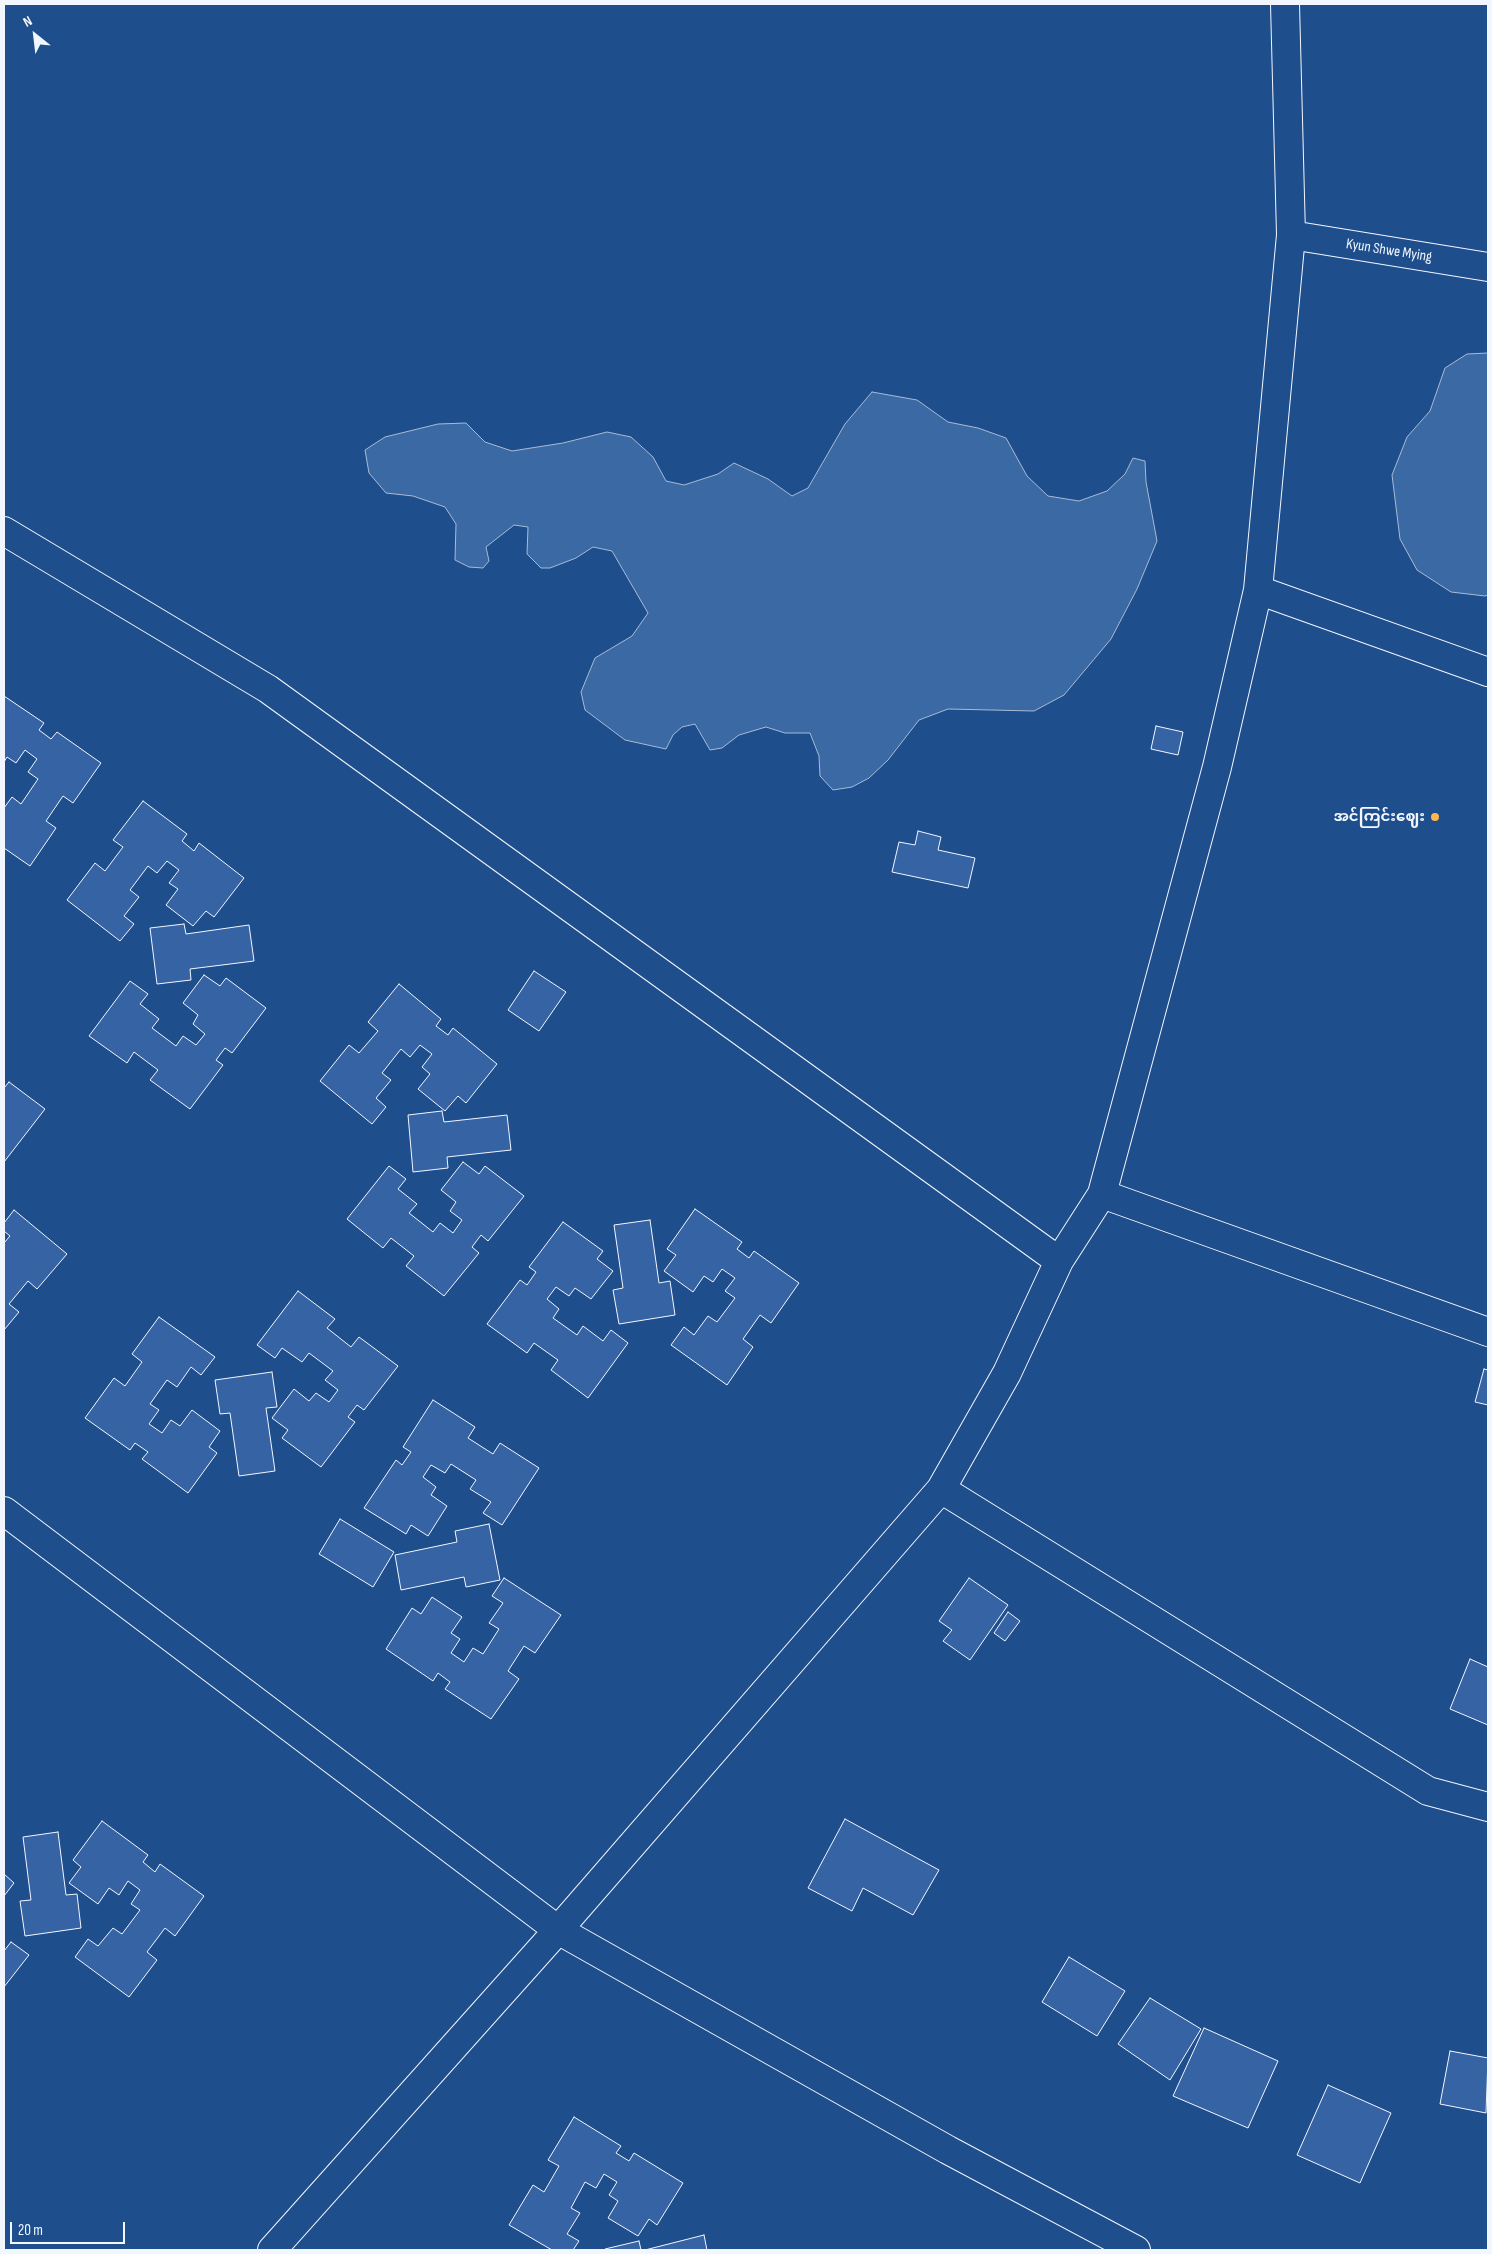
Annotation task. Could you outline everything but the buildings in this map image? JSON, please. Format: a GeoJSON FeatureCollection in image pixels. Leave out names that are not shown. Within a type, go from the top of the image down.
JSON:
{"type":"FeatureCollection","features":[{"type":"Feature","properties":{"kind":"street"},"geometry":{"type":"LineString","coordinates":[[272,2250],[558,1930],[941,1489],[1008,1373],[1059,1261],[1102,1194],[1217,767],[1258,590],[1291,235],[1285,4]]}},
{"type":"Feature","properties":{"kind":"street","name":"Kyun Shwe Mying"},"geometry":{"type":"LineString","coordinates":[[1291,235],[1488,267]]}},
{"type":"Feature","properties":{"kind":"street"},"geometry":{"type":"LineString","coordinates":[[4,531],[268,690],[1059,1261]]}},
{"type":"Feature","properties":{"kind":"street"},"geometry":{"type":"LineString","coordinates":[[1258,590],[1488,672]]}},
{"type":"Feature","properties":{"kind":"street"},"geometry":{"type":"LineString","coordinates":[[1102,1194],[1488,1332]]}},
{"type":"Feature","properties":{"kind":"street"},"geometry":{"type":"LineString","coordinates":[[941,1489],[1428,1791],[1488,1807]]}},
{"type":"Feature","properties":{"kind":"street"},"geometry":{"type":"LineString","coordinates":[[4,1511],[558,1930],[948,2150],[1136,2250]]}},
{"type":"Feature","properties":{"kind":"water"},"geometry":{"type":"Polygon","coordinates":[[[1488,353],[1488,595],[1485,596],[1451,592],[1417,570],[1400,539],[1392,475],[1407,437],[1430,411],[1445,368],[1467,354],[1488,353]]]}},
{"type":"Feature","properties":{"kind":"water"},"geometry":{"type":"Polygon","coordinates":[[[872,392],[917,400],[948,422],[978,428],[1006,438],[1027,476],[1048,496],[1079,501],[1107,491],[1125,474],[1133,458],[1145,461],[1146,482],[1157,541],[1137,589],[1111,639],[1064,695],[1034,711],[948,709],[919,720],[888,760],[869,778],[852,787],[833,790],[820,776],[819,756],[810,733],[785,733],[766,727],[739,735],[722,748],[710,750],[695,724],[682,727],[673,735],[666,749],[625,740],[585,710],[581,692],[595,658],[632,636],[648,613],[612,551],[593,547],[576,558],[550,568],[541,568],[527,554],[528,527],[514,525],[486,547],[489,561],[483,568],[469,567],[455,560],[456,524],[445,507],[413,496],[386,493],[369,473],[365,450],[385,437],[438,424],[466,423],[485,442],[512,451],[563,443],[607,432],[631,437],[653,457],[666,481],[684,485],[718,474],[734,463],[768,479],[792,496],[808,488],[845,424],[872,392]]]}},
{"type":"Feature","properties":{"kind":"place","name":"အင်ကြင်းဈေး"},"geometry":{"type":"Point","coordinates":[1435,817]}}]}
